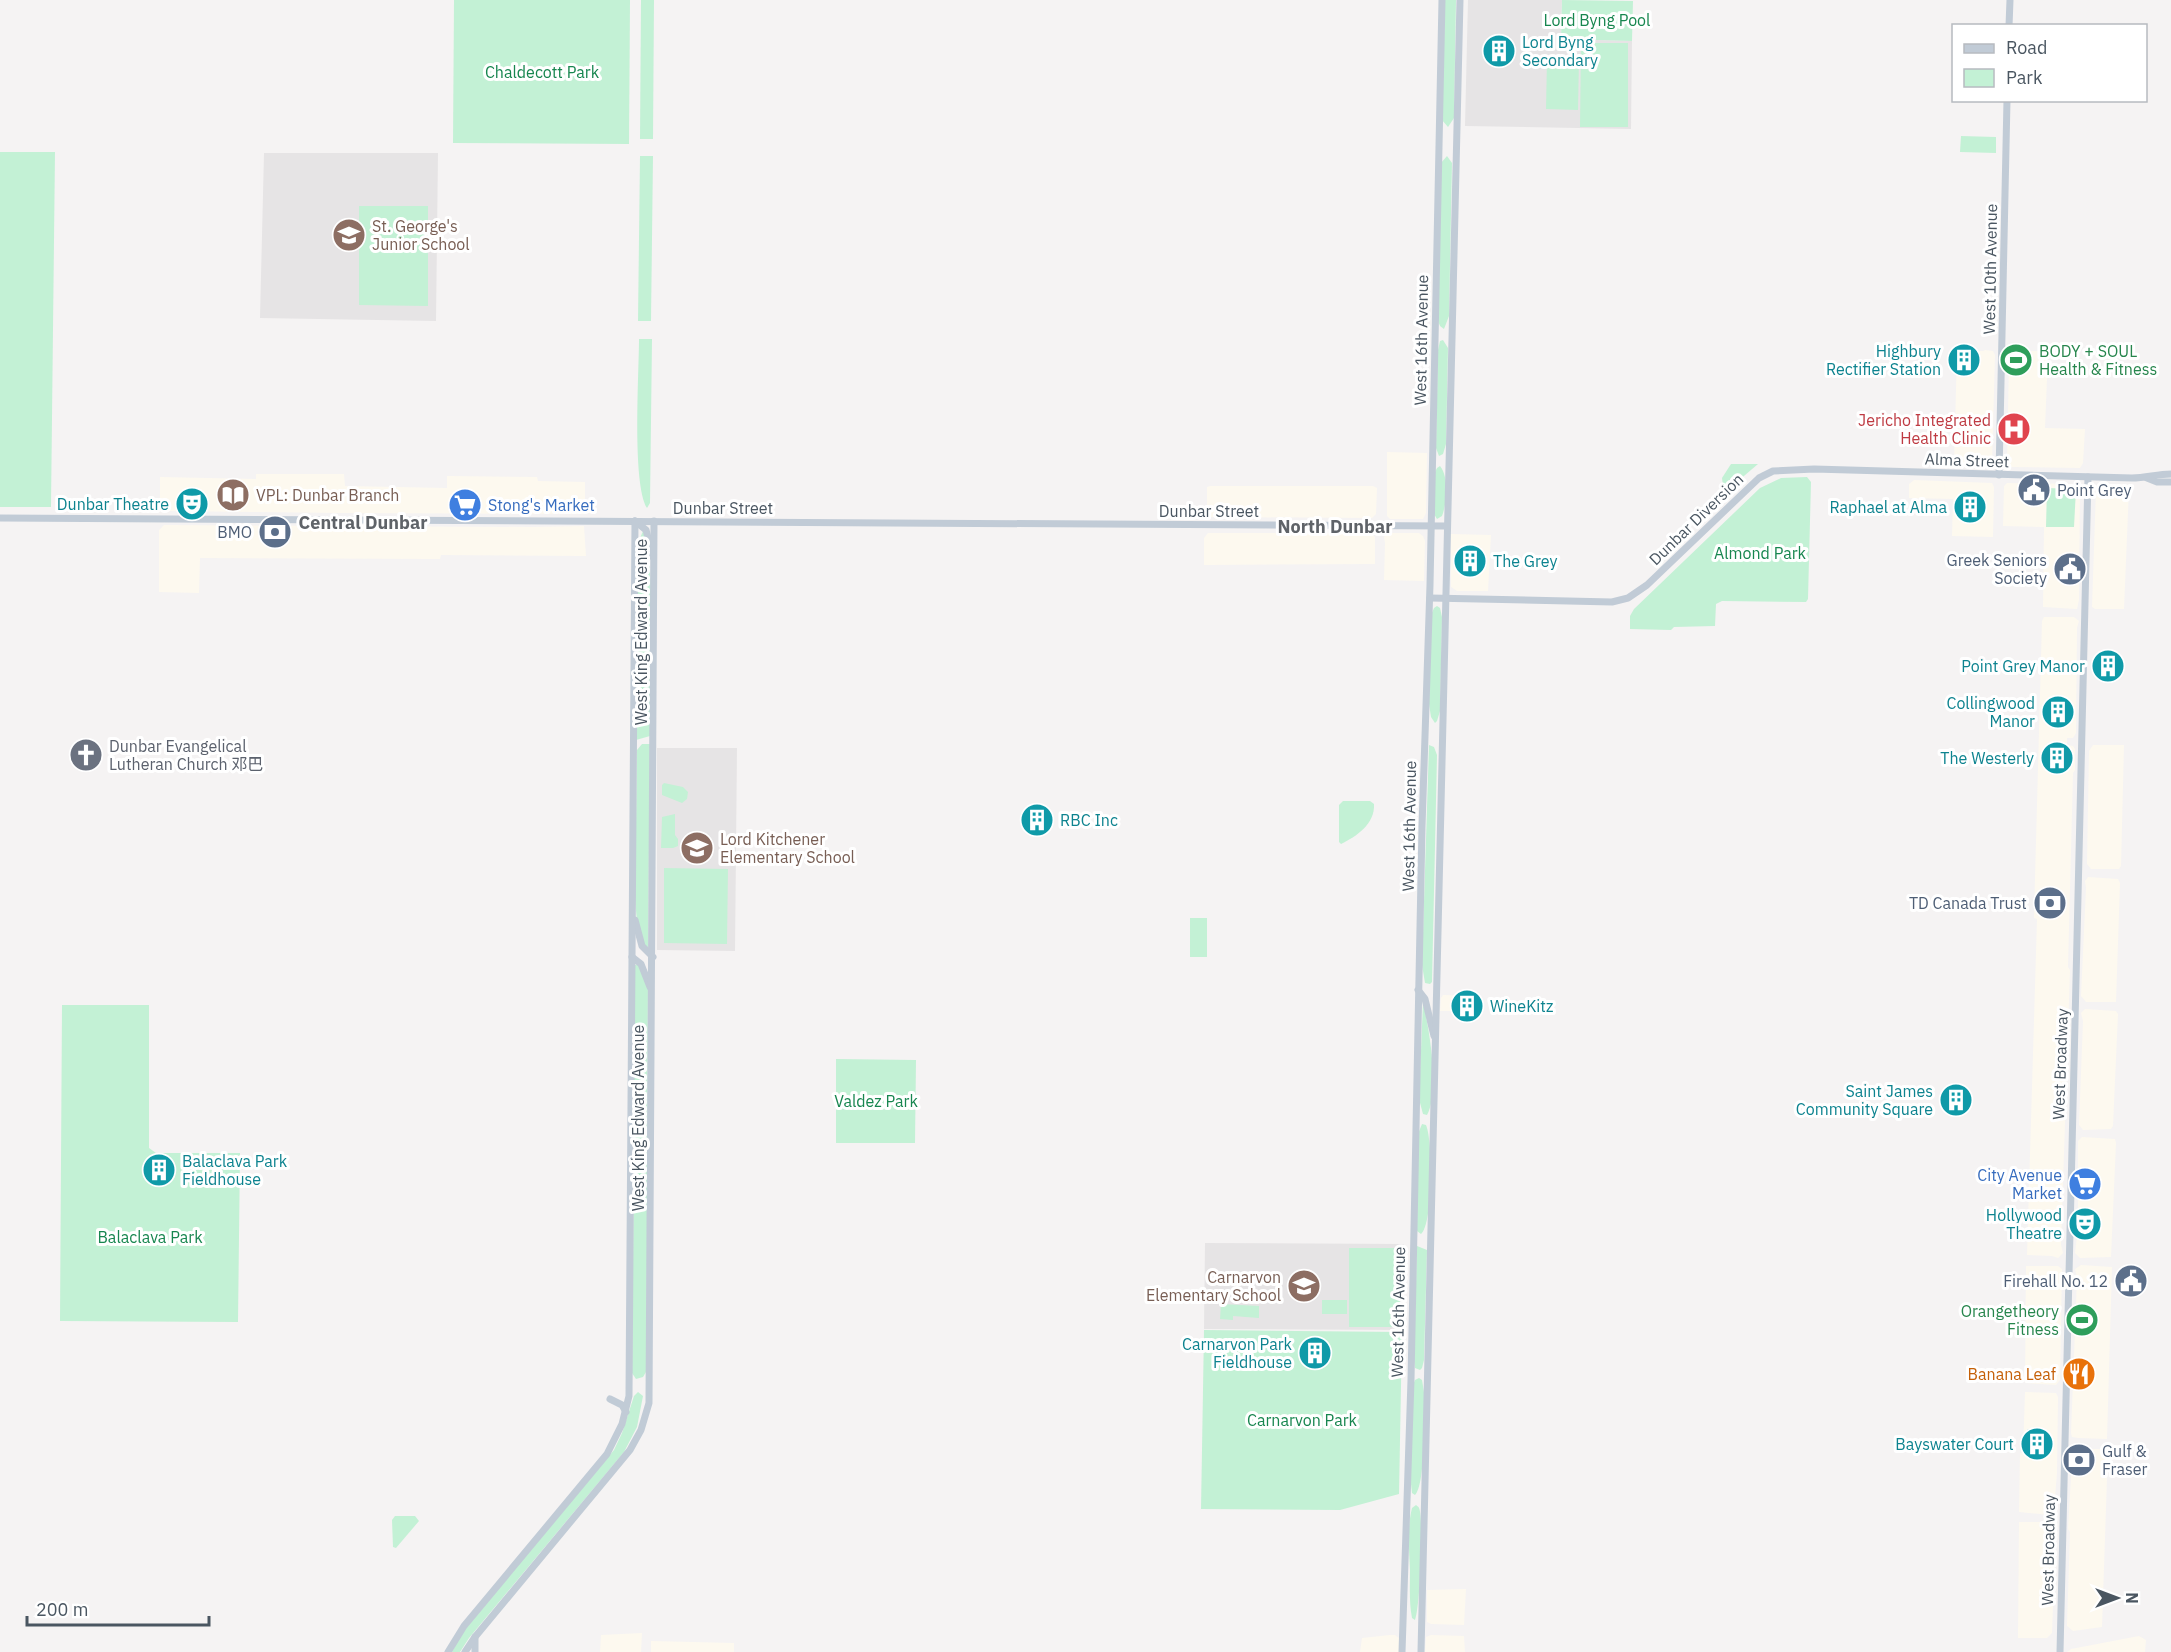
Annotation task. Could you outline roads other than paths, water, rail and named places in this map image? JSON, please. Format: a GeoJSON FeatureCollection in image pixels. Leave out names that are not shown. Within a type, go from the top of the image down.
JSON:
{"type":"FeatureCollection","features":[{"type":"Feature","properties":{"kind":"main road","name":"West 16th Avenue"},"geometry":{"type":"LineString","coordinates":[[1402,1652],[1411,1380],[1425,702],[1430,598],[1442,0]]}},
{"type":"Feature","properties":{"kind":"main road","name":"West 16th Avenue"},"geometry":{"type":"LineString","coordinates":[[1421,1652],[1460,0]]}},
{"type":"Feature","properties":{"kind":"main road"},"geometry":{"type":"LineString","coordinates":[[2009,24],[2010,0]]}},
{"type":"Feature","properties":{"kind":"main road","name":"West 10th Avenue"},"geometry":{"type":"LineString","coordinates":[[1999,475],[2007,102]]}},
{"type":"Feature","properties":{"kind":"main road","name":"Alma Street"},"geometry":{"type":"LineString","coordinates":[[1787,469],[2147,478],[2157,482],[2171,482]]}},
{"type":"Feature","properties":{"kind":"main road","name":"Dunbar Diversion"},"geometry":{"type":"LineString","coordinates":[[1446,598],[1612,602],[1628,598],[1647,585],[1759,478],[1773,471],[1787,469]]}},
{"type":"Feature","properties":{"kind":"main road","name":"Alma Street"},"geometry":{"type":"LineString","coordinates":[[2147,478],[2156,474],[2171,474]]}},
{"type":"Feature","properties":{"kind":"main road","name":"West Broadway"},"geometry":{"type":"LineString","coordinates":[[2060,1652],[2088,477]]}},
{"type":"Feature","properties":{"kind":"main road","name":"Dunbar Street"},"geometry":{"type":"LineString","coordinates":[[0,518],[1446,526]]}},
{"type":"Feature","properties":{"kind":"main road"},"geometry":{"type":"LineString","coordinates":[[635,521],[646,530],[651,555],[654,559]]}},
{"type":"Feature","properties":{"kind":"main road","name":"West King Edward Avenue"},"geometry":{"type":"LineString","coordinates":[[448,1652],[464,1626],[607,1454],[618,1435],[626,1412],[629,1380],[635,521]]}},
{"type":"Feature","properties":{"kind":"main road","name":"West King Edward Avenue"},"geometry":{"type":"LineString","coordinates":[[465,1652],[623,1459],[641,1430],[647,1412],[650,1379],[654,522]]}},
{"type":"Feature","properties":{"kind":"main road"},"geometry":{"type":"LineString","coordinates":[[1430,598],[1446,598]]}},
{"type":"Feature","properties":{"kind":"main road"},"geometry":{"type":"LineString","coordinates":[[632,903],[642,946],[653,957]]}},
{"type":"Feature","properties":{"kind":"main road"},"geometry":{"type":"LineString","coordinates":[[632,957],[642,966],[652,996]]}},
{"type":"Feature","properties":{"kind":"main road"},"geometry":{"type":"LineString","coordinates":[[1418,990],[1425,999],[1436,1041]]}},
{"type":"Feature","properties":{"kind":"main road"},"geometry":{"type":"LineString","coordinates":[[610,1399],[622,1405],[626,1412]]}},
{"type":"Feature","properties":{"kind":"main road"},"geometry":{"type":"LineString","coordinates":[[475,1637],[475,1652]]}},
{"type":"Feature","properties":{"kind":"place","name":"Lord Byng Secondary"},"geometry":{"type":"Point","coordinates":[1499,51]}},
{"type":"Feature","properties":{"kind":"place","name":"St. George's Junior School"},"geometry":{"type":"Point","coordinates":[349,235]}},
{"type":"Feature","properties":{"kind":"place","name":"Highbury Rectifier Station"},"geometry":{"type":"Point","coordinates":[1964,360]}},
{"type":"Feature","properties":{"kind":"place","name":"BODY + SOUL Health & Fitness"},"geometry":{"type":"Point","coordinates":[2016,360]}},
{"type":"Feature","properties":{"kind":"place","name":"Jericho Integrated Health Clinic"},"geometry":{"type":"Point","coordinates":[2014,429]}},
{"type":"Feature","properties":{"kind":"place","name":"Point Grey"},"geometry":{"type":"Point","coordinates":[2034,490]}},
{"type":"Feature","properties":{"kind":"place","name":"VPL: Dunbar Branch"},"geometry":{"type":"Point","coordinates":[233,495]}},
{"type":"Feature","properties":{"kind":"place","name":"Dunbar Theatre"},"geometry":{"type":"Point","coordinates":[192,504]}},
{"type":"Feature","properties":{"kind":"place","name":"Stong's Market"},"geometry":{"type":"Point","coordinates":[465,505]}},
{"type":"Feature","properties":{"kind":"place","name":"Raphael at Alma"},"geometry":{"type":"Point","coordinates":[1970,507]}},
{"type":"Feature","properties":{"kind":"place","name":"BMO"},"geometry":{"type":"Point","coordinates":[275,532]}},
{"type":"Feature","properties":{"kind":"place","name":"The Grey"},"geometry":{"type":"Point","coordinates":[1470,561]}},
{"type":"Feature","properties":{"kind":"place","name":"Greek Seniors Society"},"geometry":{"type":"Point","coordinates":[2070,569]}},
{"type":"Feature","properties":{"kind":"place","name":"Point Grey Manor"},"geometry":{"type":"Point","coordinates":[2108,666]}},
{"type":"Feature","properties":{"kind":"place","name":"Collingwood Manor"},"geometry":{"type":"Point","coordinates":[2058,712]}},
{"type":"Feature","properties":{"kind":"place","name":"Dunbar Evangelical Lutheran Church 邓巴"},"geometry":{"type":"Point","coordinates":[86,755]}},
{"type":"Feature","properties":{"kind":"place","name":"The Westerly"},"geometry":{"type":"Point","coordinates":[2057,758]}},
{"type":"Feature","properties":{"kind":"place","name":"RBC Inc"},"geometry":{"type":"Point","coordinates":[1037,820]}},
{"type":"Feature","properties":{"kind":"place","name":"Lord Kitchener Elementary School"},"geometry":{"type":"Point","coordinates":[697,848]}},
{"type":"Feature","properties":{"kind":"place","name":"TD Canada Trust"},"geometry":{"type":"Point","coordinates":[2050,903]}},
{"type":"Feature","properties":{"kind":"place","name":"WineKitz"},"geometry":{"type":"Point","coordinates":[1467,1006]}},
{"type":"Feature","properties":{"kind":"place","name":"Saint James Community Square"},"geometry":{"type":"Point","coordinates":[1956,1100]}},
{"type":"Feature","properties":{"kind":"place","name":"Balaclava Park Fieldhouse"},"geometry":{"type":"Point","coordinates":[159,1170]}},
{"type":"Feature","properties":{"kind":"place","name":"City Avenue Market"},"geometry":{"type":"Point","coordinates":[2085,1184]}},
{"type":"Feature","properties":{"kind":"place","name":"Hollywood Theatre"},"geometry":{"type":"Point","coordinates":[2085,1224]}},
{"type":"Feature","properties":{"kind":"place","name":"Firehall No. 12"},"geometry":{"type":"Point","coordinates":[2131,1281]}},
{"type":"Feature","properties":{"kind":"place","name":"Carnarvon Elementary School"},"geometry":{"type":"Point","coordinates":[1304,1286]}},
{"type":"Feature","properties":{"kind":"place","name":"Orangetheory Fitness"},"geometry":{"type":"Point","coordinates":[2082,1320]}},
{"type":"Feature","properties":{"kind":"place","name":"Carnarvon Park Fieldhouse"},"geometry":{"type":"Point","coordinates":[1315,1353]}},
{"type":"Feature","properties":{"kind":"place","name":"Banana Leaf"},"geometry":{"type":"Point","coordinates":[2079,1374]}},
{"type":"Feature","properties":{"kind":"place","name":"Bayswater Court"},"geometry":{"type":"Point","coordinates":[2037,1444]}},
{"type":"Feature","properties":{"kind":"place","name":"Gulf & Fraser"},"geometry":{"type":"Point","coordinates":[2079,1460]}},
{"type":"Feature","properties":{"kind":"district","name":"Central Dunbar"},"geometry":{"type":"Point","coordinates":[363,523]}},
{"type":"Feature","properties":{"kind":"district","name":"North Dunbar"},"geometry":{"type":"Point","coordinates":[1335,527]}},
{"type":"Feature","properties":{"kind":"park label","name":"Lord Byng Pool"},"geometry":{"type":"Point","coordinates":[1597,20]}},
{"type":"Feature","properties":{"kind":"park label","name":"Chaldecott Park"},"geometry":{"type":"Point","coordinates":[542,72]}},
{"type":"Feature","properties":{"kind":"park label","name":"Almond Park"},"geometry":{"type":"Point","coordinates":[1760,553]}},
{"type":"Feature","properties":{"kind":"park label","name":"Valdez Park"},"geometry":{"type":"Point","coordinates":[876,1101]}},
{"type":"Feature","properties":{"kind":"park label","name":"Balaclava Park"},"geometry":{"type":"Point","coordinates":[150,1237]}},
{"type":"Feature","properties":{"kind":"park label","name":"Carnarvon Park"},"geometry":{"type":"Point","coordinates":[1302,1420]}}]}
